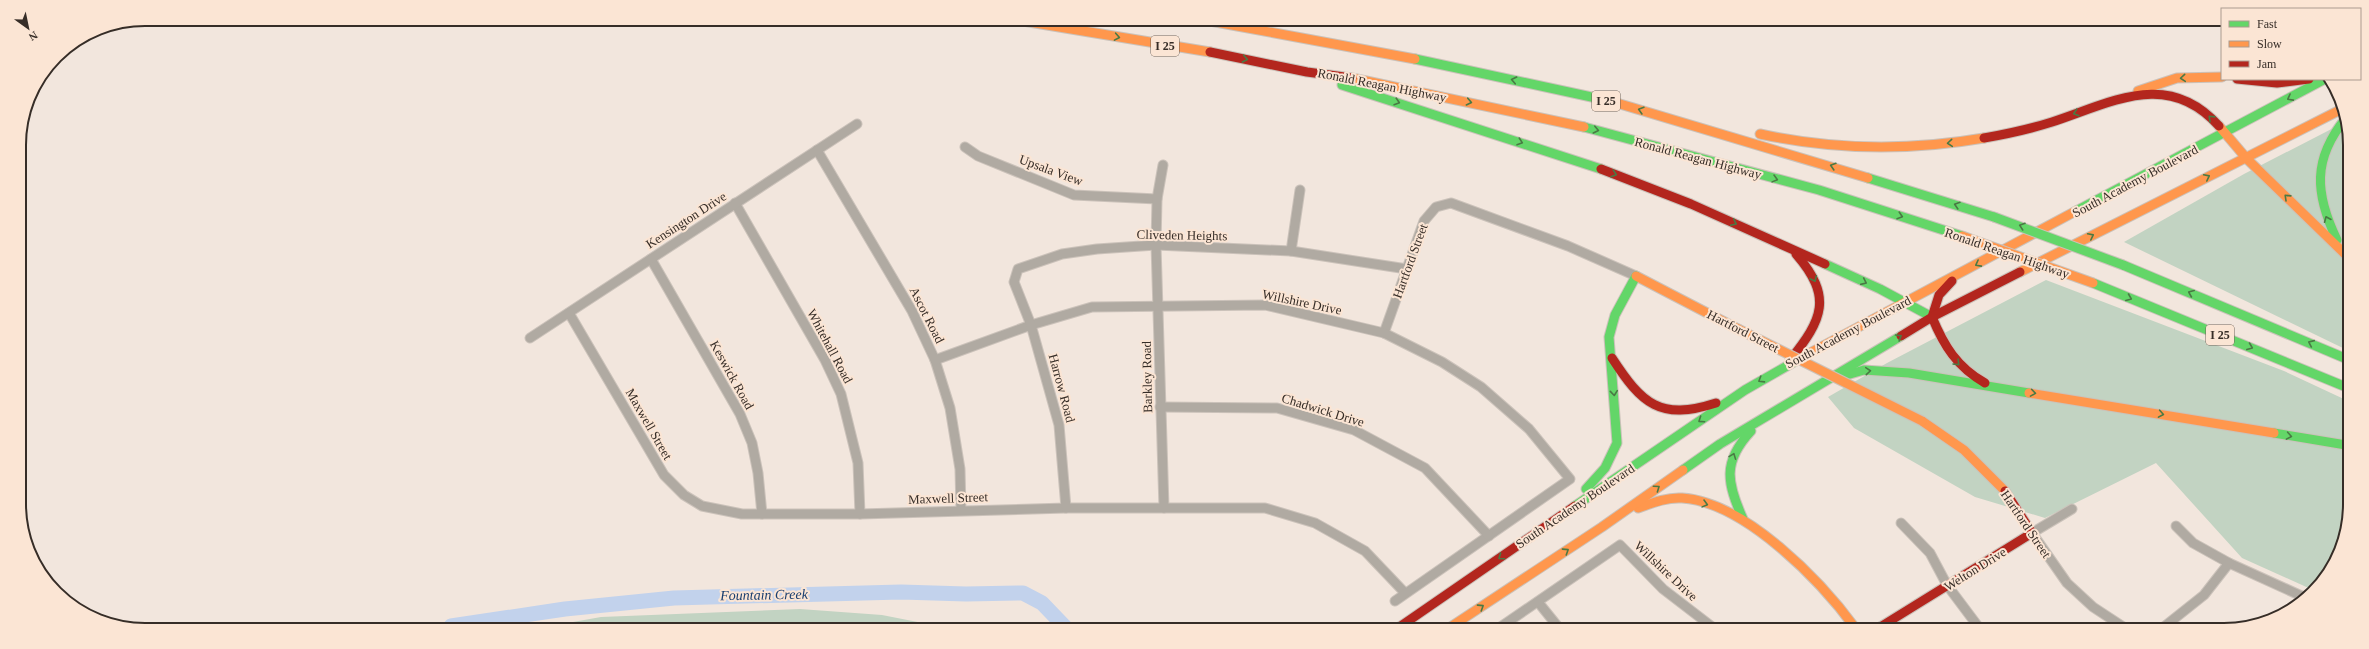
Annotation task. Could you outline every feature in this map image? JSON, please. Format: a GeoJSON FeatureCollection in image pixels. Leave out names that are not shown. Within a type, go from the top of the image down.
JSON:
{"type":"FeatureCollection","features":[{"type":"Feature","properties":{"kind":"main road","name":"Ronald Reagan Highway"},"geometry":{"type":"LineString","coordinates":[[1053,26],[1204,51],[1307,72],[1366,80],[1599,130],[1819,190],[1962,236],[2093,283],[2343,386]]}},
{"type":"Feature","properties":{"kind":"main road","name":"I 25"},"geometry":{"type":"LineString","coordinates":[[1237,26],[1415,59],[1599,98],[1802,157],[1994,217],[2123,265],[2343,358]]}},
{"type":"Feature","properties":{"kind":"main road"},"geometry":{"type":"LineString","coordinates":[[1307,72],[1631,179],[1720,216],[1906,301],[1932,317],[1945,348],[1954,360],[1969,375],[1994,387]]}},
{"type":"Feature","properties":{"kind":"main road"},"geometry":{"type":"LineString","coordinates":[[2114,101],[2141,89],[2177,78],[2221,77]]}},
{"type":"Feature","properties":{"kind":"main road"},"geometry":{"type":"LineString","coordinates":[[2247,80],[2277,83],[2301,80]]}},
{"type":"Feature","properties":{"kind":"main road","name":"South Academy Boulevard"},"geometry":{"type":"LineString","coordinates":[[1405,623],[1745,390],[1783,367],[2323,80]]}},
{"type":"Feature","properties":{"kind":"main road"},"geometry":{"type":"LineString","coordinates":[[1658,115],[1708,122],[1747,131],[1822,144],[1906,147],[1957,142],[2036,126],[2114,101],[2143,94],[2174,95],[2197,105],[2246,157],[2343,252]]}},
{"type":"Feature","properties":{"kind":"main road","name":"South Academy Boulevard"},"geometry":{"type":"LineString","coordinates":[[1457,623],[1602,527],[1720,444],[1787,402],[1817,386],[1932,317],[2338,111]]}},
{"type":"Feature","properties":{"kind":"main road"},"geometry":{"type":"LineString","coordinates":[[2341,124],[2333,134],[2326,148],[2319,177],[2324,212],[2343,249]]}},
{"type":"Feature","properties":{"kind":"main road"},"geometry":{"type":"LineString","coordinates":[[1783,367],[1810,336],[1818,321],[1821,302],[1817,285],[1809,268],[1790,249]]}},
{"type":"Feature","properties":{"kind":"main road"},"geometry":{"type":"LineString","coordinates":[[1547,525],[1603,473],[1613,458],[1617,443],[1617,424],[1609,337],[1615,315],[1636,276]]}},
{"type":"Feature","properties":{"kind":"main road","name":"Hartford Street"},"geometry":{"type":"LineString","coordinates":[[1636,276],[1922,421],[1964,450],[2004,490],[2032,533]]}},
{"type":"Feature","properties":{"kind":"main road"},"geometry":{"type":"LineString","coordinates":[[1932,317],[1939,295],[1956,276]]}},
{"type":"Feature","properties":{"kind":"main road"},"geometry":{"type":"LineString","coordinates":[[1610,354],[1627,383],[1638,395],[1663,409],[1688,412],[1745,390]]}},
{"type":"Feature","properties":{"kind":"main road"},"geometry":{"type":"LineString","coordinates":[[1817,386],[1864,370],[1881,370],[1994,387],[2343,445]]}},
{"type":"Feature","properties":{"kind":"main road"},"geometry":{"type":"LineString","coordinates":[[1743,519],[1730,493],[1729,472],[1731,458],[1744,437],[1787,402]]}},
{"type":"Feature","properties":{"kind":"main road"},"geometry":{"type":"LineString","coordinates":[[1602,527],[1636,509],[1662,500],[1687,499],[1715,506],[1743,519],[1820,582],[1851,623]]}},
{"type":"Feature","properties":{"kind":"main road","name":"Welton Drive"},"geometry":{"type":"LineString","coordinates":[[1887,623],[2032,533]]}},
{"type":"Feature","properties":{"kind":"street","name":"Kensington Drive"},"geometry":{"type":"LineString","coordinates":[[530,338],[857,124]]}},
{"type":"Feature","properties":{"kind":"street","name":"Upsala View"},"geometry":{"type":"LineString","coordinates":[[965,148],[978,156],[1074,195],[1157,200]]}},
{"type":"Feature","properties":{"kind":"street","name":"Ascot Road"},"geometry":{"type":"LineString","coordinates":[[817,150],[912,311],[935,360],[950,408],[960,469],[961,510]]}},
{"type":"Feature","properties":{"kind":"street","name":"Barkley Road"},"geometry":{"type":"LineString","coordinates":[[1163,166],[1157,200],[1156,245],[1164,508]]}},
{"type":"Feature","properties":{"kind":"street"},"geometry":{"type":"LineString","coordinates":[[1291,251],[1300,190]]}},
{"type":"Feature","properties":{"kind":"street","name":"Hartford Street"},"geometry":{"type":"LineString","coordinates":[[1384,333],[1424,221],[1436,207],[1451,203],[1568,246],[1636,276]]}},
{"type":"Feature","properties":{"kind":"street","name":"Whitehall Road"},"geometry":{"type":"LineString","coordinates":[[735,204],[825,360],[841,394],[858,463],[860,514]]}},
{"type":"Feature","properties":{"kind":"street","name":"Cliveden Heights"},"geometry":{"type":"LineString","coordinates":[[1031,325],[1014,282],[1018,269],[1062,254],[1097,249],[1156,245],[1291,251],[1407,269]]}},
{"type":"Feature","properties":{"kind":"street","name":"Keswick Road"},"geometry":{"type":"LineString","coordinates":[[651,259],[740,414],[752,443],[758,473],[762,514]]}},
{"type":"Feature","properties":{"kind":"street","name":"Willshire Drive"},"geometry":{"type":"LineString","coordinates":[[935,360],[1031,325],[1092,307],[1265,305],[1384,333],[1442,362],[1481,387],[1529,429],[1570,480],[1489,536]]}},
{"type":"Feature","properties":{"kind":"street","name":"Maxwell Street"},"geometry":{"type":"LineString","coordinates":[[569,313],[664,475],[672,485],[702,506],[726,512],[762,514],[860,514],[1066,508],[1265,508],[1315,523],[1365,551],[1405,593]]}},
{"type":"Feature","properties":{"kind":"street","name":"Harrow Road"},"geometry":{"type":"LineString","coordinates":[[1031,325],[1059,425],[1066,508]]}},
{"type":"Feature","properties":{"kind":"street","name":"Chadwick Drive"},"geometry":{"type":"LineString","coordinates":[[1160,407],[1277,408],[1354,430],[1425,468],[1489,536]]}},
{"type":"Feature","properties":{"kind":"street","name":"Welton Drive"},"geometry":{"type":"LineString","coordinates":[[2032,533],[2072,509]]}},
{"type":"Feature","properties":{"kind":"street"},"geometry":{"type":"LineString","coordinates":[[1900,524],[1930,553],[1947,585],[1976,623]]}},
{"type":"Feature","properties":{"kind":"street"},"geometry":{"type":"LineString","coordinates":[[2176,526],[2193,543],[2229,563],[2300,595]]}},
{"type":"Feature","properties":{"kind":"street","name":"Hartford Street"},"geometry":{"type":"LineString","coordinates":[[2032,533],[2067,583],[2093,607],[2117,623]]}},
{"type":"Feature","properties":{"kind":"street"},"geometry":{"type":"LineString","coordinates":[[1395,601],[1489,536]]}},
{"type":"Feature","properties":{"kind":"street","name":"Willshire Drive"},"geometry":{"type":"LineString","coordinates":[[1538,602],[1620,545],[1663,589],[1707,623]]}},
{"type":"Feature","properties":{"kind":"street"},"geometry":{"type":"LineString","coordinates":[[2169,623],[2204,596],[2229,563]]}},
{"type":"Feature","properties":{"kind":"street"},"geometry":{"type":"LineString","coordinates":[[1506,623],[1538,602],[1555,623]]}},
{"type":"Feature","properties":{"kind":"green space"},"geometry":{"type":"Polygon","coordinates":[[[2341,124],[2343,138],[2343,348],[2124,242],[2244,174],[2341,124]]]}},
{"type":"Feature","properties":{"kind":"green space"},"geometry":{"type":"Polygon","coordinates":[[[2046,280],[2284,371],[2343,399],[2343,511],[2337,542],[2327,563],[2307,588],[2242,558],[2156,463],[2045,518],[1975,497],[1854,428],[1828,397],[1887,363],[2046,280]]]}},
{"type":"Feature","properties":{"kind":"green space"},"geometry":{"type":"Polygon","coordinates":[[[800,609],[882,615],[923,623],[567,623],[601,617],[800,609]]]}},
{"type":"Feature","properties":{"kind":"waterway","name":"Fountain Creek"},"geometry":{"type":"LineString","coordinates":[[471,623],[565,609],[674,598],[901,592],[966,594],[1023,593],[1042,603],[1061,623]]}},
{"type":"Feature","properties":{"kind":"traffic: fast"},"geometry":{"type":"LineString","coordinates":[[1415,59],[1610,101]]}},
{"type":"Feature","properties":{"kind":"traffic: fast"},"geometry":{"type":"LineString","coordinates":[[2076,211],[2323,80]]}},
{"type":"Feature","properties":{"kind":"traffic: fast"},"geometry":{"type":"LineString","coordinates":[[1342,85],[1601,169]]}},
{"type":"Feature","properties":{"kind":"traffic: fast"},"geometry":{"type":"LineString","coordinates":[[2337,240],[2324,207],[2320,177],[2322,162],[2327,148],[2341,124]]}},
{"type":"Feature","properties":{"kind":"traffic: fast"},"geometry":{"type":"LineString","coordinates":[[1584,127],[1819,190],[1962,236]]}},
{"type":"Feature","properties":{"kind":"traffic: fast"},"geometry":{"type":"LineString","coordinates":[[1868,178],[1994,217]]}},
{"type":"Feature","properties":{"kind":"traffic: fast"},"geometry":{"type":"LineString","coordinates":[[1994,217],[2123,265]]}},
{"type":"Feature","properties":{"kind":"traffic: fast"},"geometry":{"type":"LineString","coordinates":[[1825,264],[1880,289],[1932,317]]}},
{"type":"Feature","properties":{"kind":"traffic: fast"},"geometry":{"type":"LineString","coordinates":[[2123,265],[2343,357]]}},
{"type":"Feature","properties":{"kind":"traffic: fast"},"geometry":{"type":"LineString","coordinates":[[1586,489],[1605,468],[1617,443],[1609,337],[1615,315],[1636,276]]}},
{"type":"Feature","properties":{"kind":"traffic: fast"},"geometry":{"type":"LineString","coordinates":[[2093,283],[2343,386]]}},
{"type":"Feature","properties":{"kind":"traffic: fast"},"geometry":{"type":"LineString","coordinates":[[1683,470],[1720,444],[1901,336]]}},
{"type":"Feature","properties":{"kind":"traffic: fast"},"geometry":{"type":"LineString","coordinates":[[1575,506],[1745,390],[1808,354]]}},
{"type":"Feature","properties":{"kind":"traffic: fast"},"geometry":{"type":"LineString","coordinates":[[1843,376],[1864,370],[1909,373],[2029,393]]}},
{"type":"Feature","properties":{"kind":"traffic: fast"},"geometry":{"type":"LineString","coordinates":[[1743,519],[1733,494],[1730,473],[1735,453],[1751,431]]}},
{"type":"Feature","properties":{"kind":"traffic: fast"},"geometry":{"type":"LineString","coordinates":[[2274,433],[2343,444]]}},
{"type":"Feature","properties":{"kind":"traffic: slow"},"geometry":{"type":"LineString","coordinates":[[1053,26],[1210,52]]}},
{"type":"Feature","properties":{"kind":"traffic: slow"},"geometry":{"type":"LineString","coordinates":[[1237,26],[1415,59]]}},
{"type":"Feature","properties":{"kind":"traffic: slow"},"geometry":{"type":"LineString","coordinates":[[2138,91],[2177,78],[2221,77]]}},
{"type":"Feature","properties":{"kind":"traffic: slow"},"geometry":{"type":"LineString","coordinates":[[1352,78],[1584,127]]}},
{"type":"Feature","properties":{"kind":"traffic: slow"},"geometry":{"type":"LineString","coordinates":[[1610,101],[1868,178]]}},
{"type":"Feature","properties":{"kind":"traffic: slow"},"geometry":{"type":"LineString","coordinates":[[2020,272],[2338,111]]}},
{"type":"Feature","properties":{"kind":"traffic: slow"},"geometry":{"type":"LineString","coordinates":[[2219,126],[2247,159],[2343,252]]}},
{"type":"Feature","properties":{"kind":"traffic: slow"},"geometry":{"type":"LineString","coordinates":[[1760,134],[1816,143],[1872,147],[1928,145],[1984,138]]}},
{"type":"Feature","properties":{"kind":"traffic: slow"},"geometry":{"type":"LineString","coordinates":[[1808,354],[2076,211]]}},
{"type":"Feature","properties":{"kind":"traffic: slow"},"geometry":{"type":"LineString","coordinates":[[1962,236],[2093,283]]}},
{"type":"Feature","properties":{"kind":"traffic: slow"},"geometry":{"type":"LineString","coordinates":[[1636,276],[1738,329]]}},
{"type":"Feature","properties":{"kind":"traffic: slow"},"geometry":{"type":"LineString","coordinates":[[1738,329],[1922,421]]}},
{"type":"Feature","properties":{"kind":"traffic: slow"},"geometry":{"type":"LineString","coordinates":[[2029,393],[2274,433]]}},
{"type":"Feature","properties":{"kind":"traffic: slow"},"geometry":{"type":"LineString","coordinates":[[1922,421],[1964,450],[2005,491]]}},
{"type":"Feature","properties":{"kind":"traffic: slow"},"geometry":{"type":"LineString","coordinates":[[1457,623],[1602,527],[1683,470]]}},
{"type":"Feature","properties":{"kind":"traffic: slow"},"geometry":{"type":"LineString","coordinates":[[1638,508],[1665,499],[1682,498],[1706,503],[1731,513],[1780,547],[1823,589],[1851,623]]}},
{"type":"Feature","properties":{"kind":"traffic: jam"},"geometry":{"type":"LineString","coordinates":[[1210,52],[1307,72],[1352,78]]}},
{"type":"Feature","properties":{"kind":"traffic: jam"},"geometry":{"type":"LineString","coordinates":[[2247,80],[2277,83],[2301,80]]}},
{"type":"Feature","properties":{"kind":"traffic: jam"},"geometry":{"type":"LineString","coordinates":[[1984,138],[2035,127],[2118,99],[2139,95],[2160,94],[2180,99],[2200,109],[2219,126]]}},
{"type":"Feature","properties":{"kind":"traffic: jam"},"geometry":{"type":"LineString","coordinates":[[1601,169],[1691,204],[1825,264]]}},
{"type":"Feature","properties":{"kind":"traffic: jam"},"geometry":{"type":"LineString","coordinates":[[1790,360],[1810,332],[1816,320],[1819,308],[1819,296],[1815,283],[1808,269],[1796,254]]}},
{"type":"Feature","properties":{"kind":"traffic: jam"},"geometry":{"type":"LineString","coordinates":[[1901,336],[1932,317],[2020,272]]}},
{"type":"Feature","properties":{"kind":"traffic: jam"},"geometry":{"type":"LineString","coordinates":[[1952,281],[1939,295],[1932,317],[1941,337],[1952,355],[1975,377],[1985,383]]}},
{"type":"Feature","properties":{"kind":"traffic: jam"},"geometry":{"type":"LineString","coordinates":[[1612,358],[1633,387],[1643,397],[1654,404],[1666,409],[1680,410],[1697,408],[1716,403]]}},
{"type":"Feature","properties":{"kind":"traffic: jam"},"geometry":{"type":"LineString","coordinates":[[1887,623],[2032,533],[2005,491]]}},
{"type":"Feature","properties":{"kind":"traffic: jam"},"geometry":{"type":"LineString","coordinates":[[1405,623],[1575,506]]}}]}
